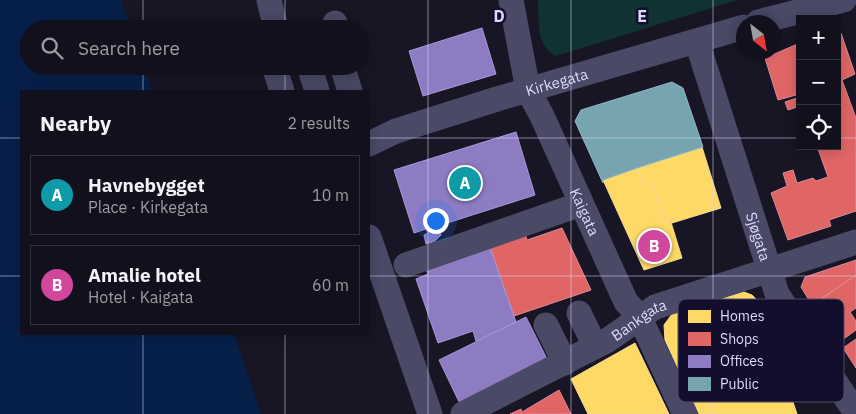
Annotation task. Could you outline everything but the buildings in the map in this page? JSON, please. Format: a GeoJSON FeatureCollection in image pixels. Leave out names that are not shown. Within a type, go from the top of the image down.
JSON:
{"type":"FeatureCollection","features":[{"type":"Feature","properties":{"kind":"street"},"geometry":{"type":"LineString","coordinates":[[269,0],[276,20]]}},
{"type":"Feature","properties":{"kind":"street","name":"Kaigata"},"geometry":{"type":"LineString","coordinates":[[511,0],[528,90],[542,116],[626,302],[639,316],[678,399]]}},
{"type":"Feature","properties":{"kind":"street"},"geometry":{"type":"LineString","coordinates":[[769,15],[782,7],[844,0]]}},
{"type":"Feature","properties":{"kind":"street","name":"Kirkegata"},"geometry":{"type":"LineString","coordinates":[[370,142],[396,131],[528,90],[656,51],[697,42],[736,30]]}},
{"type":"Feature","properties":{"kind":"street","name":"Sjøgata"},"geometry":{"type":"LineString","coordinates":[[697,42],[769,270],[781,299]]}},
{"type":"Feature","properties":{"kind":"street"},"geometry":{"type":"LineString","coordinates":[[277,75],[282,90]]}},
{"type":"Feature","properties":{"kind":"street"},"geometry":{"type":"LineString","coordinates":[[312,75],[317,90]]}},
{"type":"Feature","properties":{"kind":"street"},"geometry":{"type":"LineString","coordinates":[[345,75],[350,90]]}},
{"type":"Feature","properties":{"kind":"street"},"geometry":{"type":"LineString","coordinates":[[406,265],[581,204]]}},
{"type":"Feature","properties":{"kind":"street"},"geometry":{"type":"LineString","coordinates":[[370,240],[430,414]]}},
{"type":"Feature","properties":{"kind":"street","name":"Bankgata"},"geometry":{"type":"LineString","coordinates":[[679,299],[856,242]]}},
{"type":"Feature","properties":{"kind":"street","name":"Bankgata"},"geometry":{"type":"LineString","coordinates":[[463,414],[565,363],[624,330],[639,316],[660,305],[678,299]]}},
{"type":"Feature","properties":{"kind":"street"},"geometry":{"type":"LineString","coordinates":[[579,313],[595,346]]}},
{"type":"Feature","properties":{"kind":"street"},"geometry":{"type":"LineString","coordinates":[[546,325],[565,363]]}},
{"type":"Feature","properties":{"kind":"street","name":"Sjøgata"},"geometry":{"type":"LineString","coordinates":[[844,395],[856,413]]}},
{"type":"Feature","properties":{"kind":"street","name":"Kaigata"},"geometry":{"type":"LineString","coordinates":[[679,402],[685,414]]}},
{"type":"Feature","properties":{"kind":"green space"},"geometry":{"type":"Polygon","coordinates":[[[538,0],[737,0],[556,56],[550,52],[542,40],[538,0]]]}},
{"type":"Feature","properties":{"kind":"water"},"geometry":{"type":"Polygon","coordinates":[[[0,0],[121,0],[128,20],[20,20],[20,75],[147,75],[152,90],[20,90],[20,335],[234,335],[261,414],[0,414],[0,0]]]}},
{"type":"Feature","properties":{"kind":"place","name":"Havnebygget"},"geometry":{"type":"Point","coordinates":[465,183]}},
{"type":"Feature","properties":{"kind":"place","name":"Amalie hotel"},"geometry":{"type":"Point","coordinates":[654,246]}}]}
